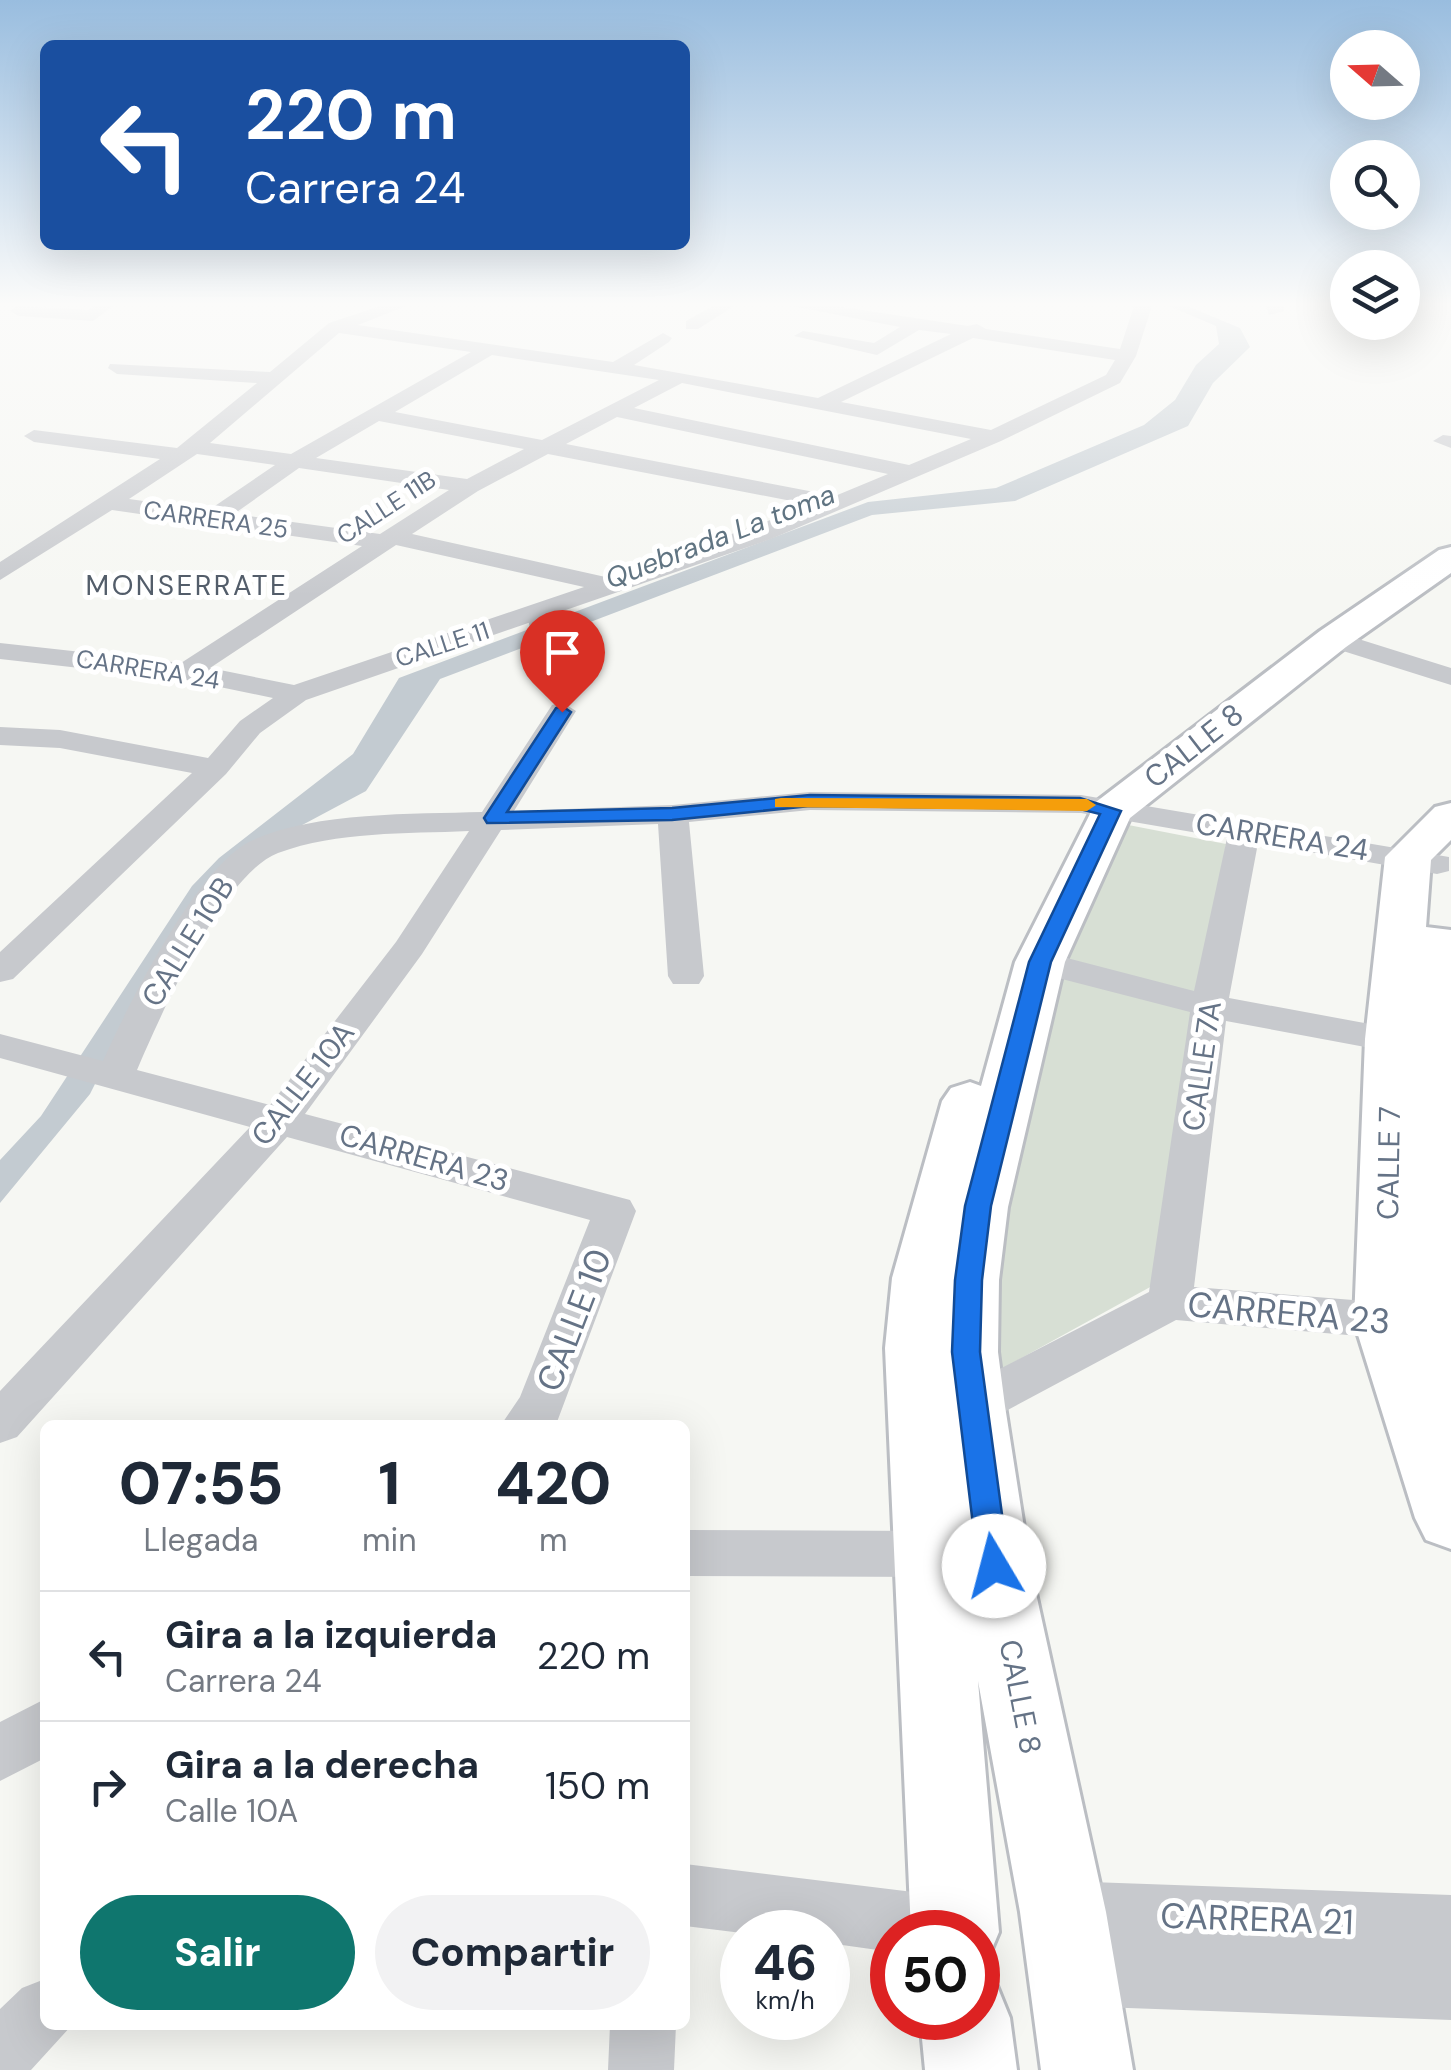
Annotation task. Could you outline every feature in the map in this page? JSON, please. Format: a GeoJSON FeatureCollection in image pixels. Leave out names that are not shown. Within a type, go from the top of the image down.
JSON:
{"type":"FeatureCollection","features":[{"type":"Feature","properties":{"kind":"main road","name":"CALLE 8"},"geometry":{"type":"LineString","coordinates":[[954,1910],[928,1554],[918,1348],[923,1278],[942,1196],[1008,972],[1096,807],[1305,632],[1451,534]]}},
{"type":"Feature","properties":{"kind":"main road","name":"CALLE 8"},"geometry":{"type":"LineString","coordinates":[[1087,2070],[1063,1912],[994,1566],[972,1406],[967,1316],[978,1206],[1040,962],[1096,807],[1451,557]]}},
{"type":"Feature","properties":{"kind":"main road","name":"CALLE 7"},"geometry":{"type":"LineString","coordinates":[[1437,847],[1424,1046],[1420,1324],[1451,1518]]}},
{"type":"Feature","properties":{"kind":"main road","name":"CALLE 7"},"geometry":{"type":"LineString","coordinates":[[1420,1324],[1451,1399]]}},
{"type":"Feature","properties":{"kind":"main road"},"geometry":{"type":"LineString","coordinates":[[968,2040],[972,2070]]}},
{"type":"Feature","properties":{"kind":"street"},"geometry":{"type":"LineString","coordinates":[[0,574],[186,451],[244,403]]}},
{"type":"Feature","properties":{"kind":"street"},"geometry":{"type":"LineString","coordinates":[[212,520],[298,460],[396,403]]}},
{"type":"Feature","properties":{"kind":"street","name":"CALLE 11B"},"geometry":{"type":"LineString","coordinates":[[186,672],[470,486],[627,403]]}},
{"type":"Feature","properties":{"kind":"street"},"geometry":{"type":"LineString","coordinates":[[823,403],[994,436]]}},
{"type":"Feature","properties":{"kind":"street","name":"CALLE 11"},"geometry":{"type":"LineString","coordinates":[[0,971],[215,768],[250,727],[296,694],[842,504],[1068,403]]}},
{"type":"Feature","properties":{"kind":"street"},"geometry":{"type":"LineString","coordinates":[[612,410],[911,472]]}},
{"type":"Feature","properties":{"kind":"street"},"geometry":{"type":"LineString","coordinates":[[375,414],[842,504]]}},
{"type":"Feature","properties":{"kind":"street"},"geometry":{"type":"LineString","coordinates":[[34,436],[298,460],[470,486]]}},
{"type":"Feature","properties":{"kind":"street","name":"CARRERA 25"},"geometry":{"type":"LineString","coordinates":[[109,502],[212,520],[387,540],[614,586]]}},
{"type":"Feature","properties":{"kind":"street"},"geometry":{"type":"LineString","coordinates":[[1334,639],[1451,678]]}},
{"type":"Feature","properties":{"kind":"street","name":"CARRERA 24"},"geometry":{"type":"LineString","coordinates":[[0,651],[186,672],[296,694]]}},
{"type":"Feature","properties":{"kind":"street","name":"CALLE 10A"},"geometry":{"type":"LineString","coordinates":[[0,1422],[281,1118],[410,946],[494,818],[557,703]]}},
{"type":"Feature","properties":{"kind":"street"},"geometry":{"type":"LineString","coordinates":[[0,736],[60,740],[215,768]]}},
{"type":"Feature","properties":{"kind":"street","name":"CARRERA 24"},"geometry":{"type":"LineString","coordinates":[[290,840],[352,826],[672,814],[810,800],[1096,807],[1244,831],[1437,847]]}},
{"type":"Feature","properties":{"kind":"street"},"geometry":{"type":"LineString","coordinates":[[672,814],[686,976]]}},
{"type":"Feature","properties":{"kind":"street","name":"CALLE 7A"},"geometry":{"type":"LineString","coordinates":[[1170,1302],[1209,1006],[1244,831]]}},
{"type":"Feature","properties":{"kind":"street","name":"CALLE 10B"},"geometry":{"type":"LineString","coordinates":[[101,1071],[235,867],[264,847],[290,840]]}},
{"type":"Feature","properties":{"kind":"street"},"geometry":{"type":"LineString","coordinates":[[1040,962],[1209,1006],[1424,1046]]}},
{"type":"Feature","properties":{"kind":"street","name":"CARRERA 23"},"geometry":{"type":"LineString","coordinates":[[0,1046],[281,1118],[615,1211]]}},
{"type":"Feature","properties":{"kind":"street","name":"CALLE 10"},"geometry":{"type":"LineString","coordinates":[[529,1420],[540,1408],[615,1211]]}},
{"type":"Feature","properties":{"kind":"street","name":"CARRERA 23"},"geometry":{"type":"LineString","coordinates":[[972,1406],[1170,1302],[1420,1324]]}},
{"type":"Feature","properties":{"kind":"street"},"geometry":{"type":"LineString","coordinates":[[690,1553],[928,1554]]}},
{"type":"Feature","properties":{"kind":"street"},"geometry":{"type":"LineString","coordinates":[[0,1753],[40,1730]]}},
{"type":"Feature","properties":{"kind":"street"},"geometry":{"type":"LineString","coordinates":[[690,1896],[870,1919]]}},
{"type":"Feature","properties":{"kind":"street","name":"CARRERA 21"},"geometry":{"type":"LineString","coordinates":[[1063,1912],[1451,1926]]}},
{"type":"Feature","properties":{"kind":"street","name":"CARRERA 21"},"geometry":{"type":"LineString","coordinates":[[1072,1974],[1451,1988]]}},
{"type":"Feature","properties":{"kind":"street"},"geometry":{"type":"LineString","coordinates":[[0,2054],[40,2016]]}},
{"type":"Feature","properties":{"kind":"street"},"geometry":{"type":"LineString","coordinates":[[642,2070],[643,2030]]}},
{"type":"Feature","properties":{"kind":"lane"},"geometry":{"type":"LineString","coordinates":[[533,614],[557,703]]}},
{"type":"Feature","properties":{"kind":"shaded area"},"geometry":{"type":"Polygon","coordinates":[[[1172,403],[1202,403],[1188,426],[1015,501],[872,515],[440,679],[366,791],[235,861],[115,1044],[90,1094],[0,1203],[0,1160],[41,1116],[192,886],[219,858],[353,754],[399,678],[868,502],[996,488],[1144,425],[1172,403]]]}},
{"type":"Feature","properties":{"kind":"shaded area"},"geometry":{"type":"Polygon","coordinates":[[[1118,823],[1226,844],[1152,1286],[998,1371],[983,1280],[1060,967],[1118,823]]]}},
{"type":"Feature","properties":{"kind":"slow traffic"},"geometry":{"type":"LineString","coordinates":[[781,803],[810,800],[1087,805]]}},
{"type":"Feature","properties":{"kind":"district","name":"MONSERRATE"},"geometry":{"type":"Point","coordinates":[187,585]}},
{"type":"Feature","properties":{"kind":"route"},"geometry":{"type":"LineString","coordinates":[[562,712],[494,818],[672,814],[810,800],[1080,804],[1111,811],[1040,962],[978,1206],[968,1280],[966,1352],[994,1566]]}},
{"type":"Feature","properties":{"kind":"water label","name":"Quebrada La toma"},"geometry":{"type":"Point","coordinates":[720,536]}}]}
